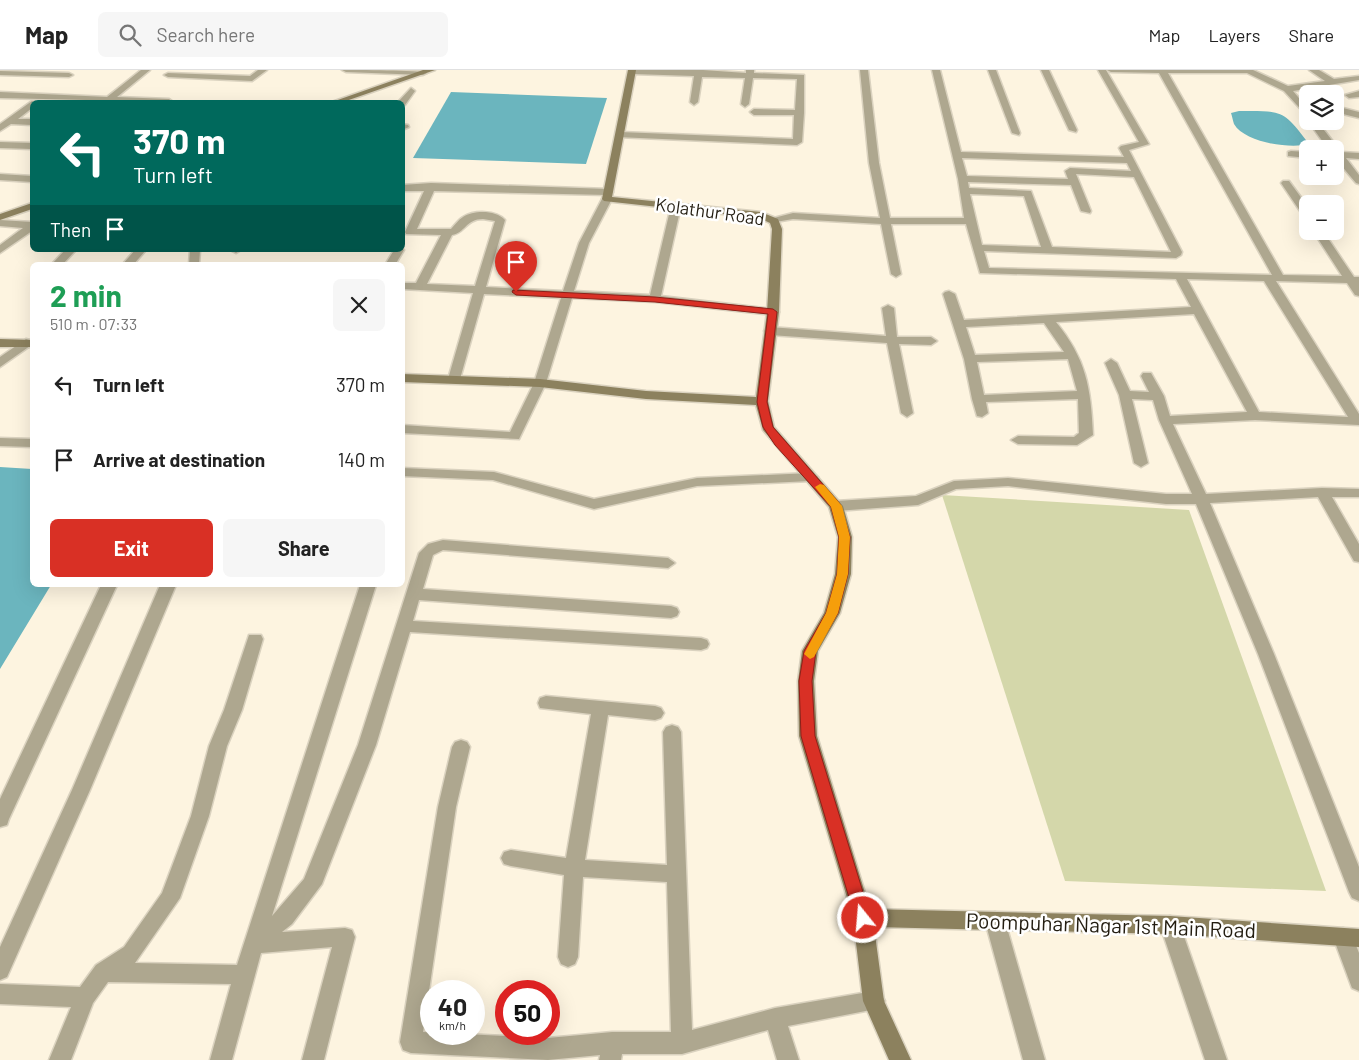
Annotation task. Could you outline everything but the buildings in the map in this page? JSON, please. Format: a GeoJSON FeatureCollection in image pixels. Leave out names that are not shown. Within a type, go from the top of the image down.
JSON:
{"type":"FeatureCollection","features":[{"type":"Feature","properties":{"kind":"main road"},"geometry":{"type":"LineString","coordinates":[[342,100],[427,71]]}},
{"type":"Feature","properties":{"kind":"main road"},"geometry":{"type":"LineString","coordinates":[[608,195],[633,71]]}},
{"type":"Feature","properties":{"kind":"main road","name":"Kolathur Road"},"geometry":{"type":"LineString","coordinates":[[608,195],[676,206],[761,215],[774,221],[777,229],[773,312],[762,402],[768,427],[836,506],[845,537],[842,574],[832,613],[810,651],[806,681],[808,736],[863,918],[874,1002],[900,1060]]}},
{"type":"Feature","properties":{"kind":"main road"},"geometry":{"type":"LineString","coordinates":[[0,217],[30,207]]}},
{"type":"Feature","properties":{"kind":"main road"},"geometry":{"type":"LineString","coordinates":[[0,343],[29,343]]}},
{"type":"Feature","properties":{"kind":"main road"},"geometry":{"type":"LineString","coordinates":[[405,378],[540,382],[646,395],[762,402]]}},
{"type":"Feature","properties":{"kind":"main road","name":"Poompuhar Nagar 1st Main Road"},"geometry":{"type":"LineString","coordinates":[[863,918],[1170,925],[1351,938]]}},
{"type":"Feature","properties":{"kind":"street"},"geometry":{"type":"LineString","coordinates":[[110,99],[146,70]]}},
{"type":"Feature","properties":{"kind":"street"},"geometry":{"type":"LineString","coordinates":[[168,75],[252,79],[263,70]]}},
{"type":"Feature","properties":{"kind":"street"},"geometry":{"type":"LineString","coordinates":[[346,70],[427,71]]}},
{"type":"Feature","properties":{"kind":"street"},"geometry":{"type":"LineString","coordinates":[[864,70],[874,162],[896,274]]}},
{"type":"Feature","properties":{"kind":"street"},"geometry":{"type":"LineString","coordinates":[[936,70],[963,179],[970,221],[984,272],[1354,280]]}},
{"type":"Feature","properties":{"kind":"street"},"geometry":{"type":"LineString","coordinates":[[992,70],[1016,133]]}},
{"type":"Feature","properties":{"kind":"street"},"geometry":{"type":"LineString","coordinates":[[1045,70],[1073,130]]}},
{"type":"Feature","properties":{"kind":"street"},"geometry":{"type":"LineString","coordinates":[[977,248],[1048,252],[1176,255],[1177,252],[1124,148],[1144,144],[1102,70]]}},
{"type":"Feature","properties":{"kind":"street"},"geometry":{"type":"LineString","coordinates":[[1111,70],[1248,71],[1287,89],[1299,101]]}},
{"type":"Feature","properties":{"kind":"street"},"geometry":{"type":"LineString","coordinates":[[1162,70],[1274,278],[1358,421]]}},
{"type":"Feature","properties":{"kind":"street"},"geometry":{"type":"LineString","coordinates":[[1312,70],[1331,81]]}},
{"type":"Feature","properties":{"kind":"street"},"geometry":{"type":"LineString","coordinates":[[620,135],[797,142],[801,73],[633,71]]}},
{"type":"Feature","properties":{"kind":"street"},"geometry":{"type":"LineString","coordinates":[[694,102],[699,72]]}},
{"type":"Feature","properties":{"kind":"street"},"geometry":{"type":"LineString","coordinates":[[745,104],[749,72]]}},
{"type":"Feature","properties":{"kind":"street"},"geometry":{"type":"LineString","coordinates":[[0,73],[72,73]]}},
{"type":"Feature","properties":{"kind":"street"},"geometry":{"type":"LineString","coordinates":[[38,100],[72,73]]}},
{"type":"Feature","properties":{"kind":"street"},"geometry":{"type":"LineString","coordinates":[[1287,89],[1359,78]]}},
{"type":"Feature","properties":{"kind":"street"},"geometry":{"type":"LineString","coordinates":[[1344,80],[1359,89]]}},
{"type":"Feature","properties":{"kind":"street"},"geometry":{"type":"LineString","coordinates":[[404,100],[411,91]]}},
{"type":"Feature","properties":{"kind":"street"},"geometry":{"type":"LineString","coordinates":[[0,94],[129,100]]}},
{"type":"Feature","properties":{"kind":"street"},"geometry":{"type":"LineString","coordinates":[[1349,95],[1359,94]]}},
{"type":"Feature","properties":{"kind":"street"},"geometry":{"type":"LineString","coordinates":[[0,128],[30,106]]}},
{"type":"Feature","properties":{"kind":"street"},"geometry":{"type":"LineString","coordinates":[[1344,111],[1359,115]]}},
{"type":"Feature","properties":{"kind":"street"},"geometry":{"type":"LineString","coordinates":[[754,112],[800,113]]}},
{"type":"Feature","properties":{"kind":"street"},"geometry":{"type":"LineString","coordinates":[[0,116],[30,122]]}},
{"type":"Feature","properties":{"kind":"street"},"geometry":{"type":"LineString","coordinates":[[0,145],[30,146]]}},
{"type":"Feature","properties":{"kind":"street"},"geometry":{"type":"LineString","coordinates":[[1291,154],[1299,154]]}},
{"type":"Feature","properties":{"kind":"street"},"geometry":{"type":"LineString","coordinates":[[1344,154],[1359,156]]}},
{"type":"Feature","properties":{"kind":"street"},"geometry":{"type":"LineString","coordinates":[[956,155],[1131,160]]}},
{"type":"Feature","properties":{"kind":"street"},"geometry":{"type":"LineString","coordinates":[[1344,164],[1359,181]]}},
{"type":"Feature","properties":{"kind":"street"},"geometry":{"type":"LineString","coordinates":[[1086,211],[1070,171],[1138,174]]}},
{"type":"Feature","properties":{"kind":"street"},"geometry":{"type":"LineString","coordinates":[[0,177],[30,178]]}},
{"type":"Feature","properties":{"kind":"street"},"geometry":{"type":"LineString","coordinates":[[963,179],[1074,182]]}},
{"type":"Feature","properties":{"kind":"street"},"geometry":{"type":"LineString","coordinates":[[1286,182],[1299,202]]}},
{"type":"Feature","properties":{"kind":"street"},"geometry":{"type":"LineString","coordinates":[[431,186],[406,232],[447,234],[454,232],[463,222],[476,216],[493,217],[500,220],[454,379]]}},
{"type":"Feature","properties":{"kind":"street"},"geometry":{"type":"LineString","coordinates":[[405,188],[431,186],[608,195],[584,243],[540,382],[514,436],[405,429]]}},
{"type":"Feature","properties":{"kind":"street"},"geometry":{"type":"LineString","coordinates":[[965,191],[1028,193],[1048,252]]}},
{"type":"Feature","properties":{"kind":"street"},"geometry":{"type":"LineString","coordinates":[[655,299],[676,206]]}},
{"type":"Feature","properties":{"kind":"street"},"geometry":{"type":"LineString","coordinates":[[774,221],[793,216],[886,221],[970,221]]}},
{"type":"Feature","properties":{"kind":"street"},"geometry":{"type":"LineString","coordinates":[[0,223],[30,225]]}},
{"type":"Feature","properties":{"kind":"street"},"geometry":{"type":"LineString","coordinates":[[0,250],[30,227]]}},
{"type":"Feature","properties":{"kind":"street"},"geometry":{"type":"LineString","coordinates":[[420,287],[447,234]]}},
{"type":"Feature","properties":{"kind":"street"},"geometry":{"type":"LineString","coordinates":[[1325,240],[1354,280],[1359,293]]}},
{"type":"Feature","properties":{"kind":"street"},"geometry":{"type":"LineString","coordinates":[[59,262],[69,252]]}},
{"type":"Feature","properties":{"kind":"street"},"geometry":{"type":"LineString","coordinates":[[130,262],[139,252]]}},
{"type":"Feature","properties":{"kind":"street"},"geometry":{"type":"LineString","coordinates":[[1180,276],[1255,416]]}},
{"type":"Feature","properties":{"kind":"street"},"geometry":{"type":"LineString","coordinates":[[405,286],[655,299],[773,312]]}},
{"type":"Feature","properties":{"kind":"street"},"geometry":{"type":"LineString","coordinates":[[949,294],[970,359],[982,412]]}},
{"type":"Feature","properties":{"kind":"street"},"geometry":{"type":"LineString","coordinates":[[888,308],[892,340],[907,413]]}},
{"type":"Feature","properties":{"kind":"street"},"geometry":{"type":"LineString","coordinates":[[959,324],[1199,310]]}},
{"type":"Feature","properties":{"kind":"street"},"geometry":{"type":"LineString","coordinates":[[1018,440],[1073,441],[1084,438],[1086,430],[1082,395],[1074,355],[1047,319]]}},
{"type":"Feature","properties":{"kind":"street"},"geometry":{"type":"LineString","coordinates":[[770,331],[931,341]]}},
{"type":"Feature","properties":{"kind":"street"},"geometry":{"type":"LineString","coordinates":[[0,363],[29,343]]}},
{"type":"Feature","properties":{"kind":"street"},"geometry":{"type":"LineString","coordinates":[[970,359],[1074,355]]}},
{"type":"Feature","properties":{"kind":"street"},"geometry":{"type":"LineString","coordinates":[[1111,363],[1125,395],[1141,463]]}},
{"type":"Feature","properties":{"kind":"street"},"geometry":{"type":"LineString","coordinates":[[1147,376],[1158,396],[1165,420],[1202,500],[1282,691],[1359,892]]}},
{"type":"Feature","properties":{"kind":"street"},"geometry":{"type":"LineString","coordinates":[[978,399],[1082,395]]}},
{"type":"Feature","properties":{"kind":"street"},"geometry":{"type":"LineString","coordinates":[[1125,395],[1158,396]]}},
{"type":"Feature","properties":{"kind":"street"},"geometry":{"type":"LineString","coordinates":[[1165,420],[1255,416],[1358,421]]}},
{"type":"Feature","properties":{"kind":"street"},"geometry":{"type":"LineString","coordinates":[[0,442],[30,443]]}},
{"type":"Feature","properties":{"kind":"street"},"geometry":{"type":"LineString","coordinates":[[405,472],[494,476],[594,504],[697,482],[811,477]]}},
{"type":"Feature","properties":{"kind":"street"},"geometry":{"type":"LineString","coordinates":[[836,506],[918,500],[954,485],[1008,482],[1166,499],[1202,500],[1322,492],[1359,493]]}},
{"type":"Feature","properties":{"kind":"street"},"geometry":{"type":"LineString","coordinates":[[1322,492],[1359,556]]}},
{"type":"Feature","properties":{"kind":"street"},"geometry":{"type":"LineString","coordinates":[[253,944],[285,918],[312,884],[367,745],[426,553],[433,547],[443,545],[668,563]]}},
{"type":"Feature","properties":{"kind":"street"},"geometry":{"type":"LineString","coordinates":[[0,819],[108,587]]}},
{"type":"Feature","properties":{"kind":"street"},"geometry":{"type":"LineString","coordinates":[[0,970],[85,781],[167,587]]}},
{"type":"Feature","properties":{"kind":"street"},"geometry":{"type":"LineString","coordinates":[[221,1060],[253,944],[304,791],[367,587]]}},
{"type":"Feature","properties":{"kind":"street"},"geometry":{"type":"LineString","coordinates":[[414,594],[671,612]]}},
{"type":"Feature","properties":{"kind":"street"},"geometry":{"type":"LineString","coordinates":[[404,626],[701,644]]}},
{"type":"Feature","properties":{"kind":"street"},"geometry":{"type":"LineString","coordinates":[[60,1060],[85,997],[103,972],[131,954],[170,898],[200,816],[218,746],[233,710],[255,639]]}},
{"type":"Feature","properties":{"kind":"street"},"geometry":{"type":"LineString","coordinates":[[546,703],[655,713]]}},
{"type":"Feature","properties":{"kind":"street"},"geometry":{"type":"LineString","coordinates":[[568,956],[574,868],[600,709]]}},
{"type":"Feature","properties":{"kind":"street"},"geometry":{"type":"LineString","coordinates":[[672,732],[682,1043]]}},
{"type":"Feature","properties":{"kind":"street"},"geometry":{"type":"LineString","coordinates":[[461,747],[447,807],[411,1042],[612,1052],[682,1043],[775,1018],[874,1002]]}},
{"type":"Feature","properties":{"kind":"street"},"geometry":{"type":"LineString","coordinates":[[511,858],[574,868],[678,874]]}},
{"type":"Feature","properties":{"kind":"street"},"geometry":{"type":"LineString","coordinates":[[994,921],[1034,1060]]}},
{"type":"Feature","properties":{"kind":"street"},"geometry":{"type":"LineString","coordinates":[[1170,925],[1216,1060]]}},
{"type":"Feature","properties":{"kind":"street"},"geometry":{"type":"LineString","coordinates":[[253,944],[345,937],[313,1060]]}},
{"type":"Feature","properties":{"kind":"street"},"geometry":{"type":"LineString","coordinates":[[1351,938],[1359,981]]}},
{"type":"Feature","properties":{"kind":"street"},"geometry":{"type":"LineString","coordinates":[[103,972],[244,975]]}},
{"type":"Feature","properties":{"kind":"street"},"geometry":{"type":"LineString","coordinates":[[0,994],[85,997]]}},
{"type":"Feature","properties":{"kind":"street"},"geometry":{"type":"LineString","coordinates":[[775,1018],[788,1060]]}},
{"type":"Feature","properties":{"kind":"green space"},"geometry":{"type":"Polygon","coordinates":[[[942,495],[1189,510],[1326,891],[1065,881],[942,495]]]}},
{"type":"Feature","properties":{"kind":"water"},"geometry":{"type":"Polygon","coordinates":[[[451,92],[607,98],[586,164],[413,158],[451,92]]]}},
{"type":"Feature","properties":{"kind":"water"},"geometry":{"type":"Polygon","coordinates":[[[1239,111],[1264,111],[1280,114],[1293,124],[1306,140],[1299,140],[1299,145],[1291,146],[1258,140],[1240,131],[1234,124],[1231,113],[1239,111]]]}},
{"type":"Feature","properties":{"kind":"water"},"geometry":{"type":"Polygon","coordinates":[[[0,467],[30,469],[30,587],[50,587],[0,669],[0,467]]]}},
{"type":"Feature","properties":{"kind":"slow traffic"},"geometry":{"type":"LineString","coordinates":[[810,654],[832,613],[842,574],[845,537],[836,506],[820,487]]}},
{"type":"Feature","properties":{"kind":"route"},"geometry":{"type":"LineString","coordinates":[[516,292],[655,299],[773,312],[762,402],[768,427],[836,506],[845,537],[842,574],[832,613],[810,651],[806,681],[808,736],[863,918]]}}]}
